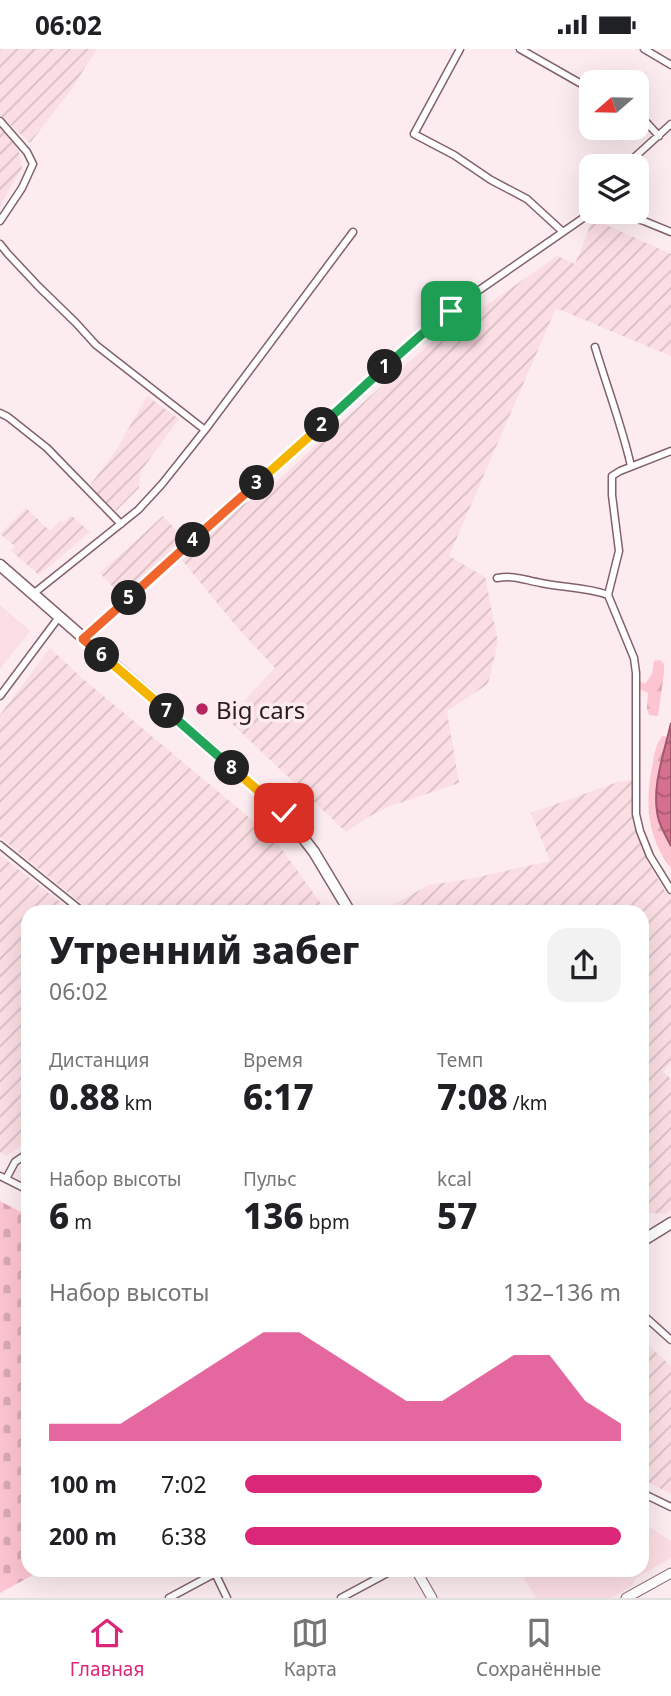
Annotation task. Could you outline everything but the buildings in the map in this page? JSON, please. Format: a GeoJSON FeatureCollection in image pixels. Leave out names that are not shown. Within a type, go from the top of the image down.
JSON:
{"type":"FeatureCollection","features":[{"type":"Feature","properties":{"kind":"main road"},"geometry":{"type":"LineString","coordinates":[[0,565],[284,813],[314,852],[346,905]]}},
{"type":"Feature","properties":{"kind":"main road"},"geometry":{"type":"LineString","coordinates":[[649,1227],[669,1224]]}},
{"type":"Feature","properties":{"kind":"main road"},"geometry":{"type":"LineString","coordinates":[[649,1237],[669,1224]]}},
{"type":"Feature","properties":{"kind":"street"},"geometry":{"type":"LineString","coordinates":[[460,49],[414,134],[527,199],[563,232]]}},
{"type":"Feature","properties":{"kind":"street"},"geometry":{"type":"LineString","coordinates":[[520,49],[579,83]]}},
{"type":"Feature","properties":{"kind":"street"},"geometry":{"type":"LineString","coordinates":[[644,49],[671,65]]}},
{"type":"Feature","properties":{"kind":"street"},"geometry":{"type":"LineString","coordinates":[[0,121],[27,152],[33,164],[22,188],[0,221]]}},
{"type":"Feature","properties":{"kind":"street"},"geometry":{"type":"LineString","coordinates":[[639,154],[671,124]]}},
{"type":"Feature","properties":{"kind":"street"},"geometry":{"type":"LineString","coordinates":[[649,125],[659,136]]}},
{"type":"Feature","properties":{"kind":"street"},"geometry":{"type":"LineString","coordinates":[[83,639],[421,335],[475,293],[579,222]]}},
{"type":"Feature","properties":{"kind":"street"},"geometry":{"type":"LineString","coordinates":[[649,223],[671,232]]}},
{"type":"Feature","properties":{"kind":"street"},"geometry":{"type":"LineString","coordinates":[[33,594],[138,510],[162,484],[353,232]]}},
{"type":"Feature","properties":{"kind":"street"},"geometry":{"type":"LineString","coordinates":[[0,244],[96,345],[205,430]]}},
{"type":"Feature","properties":{"kind":"street"},"geometry":{"type":"LineString","coordinates":[[595,347],[608,391],[620,419],[631,467]]}},
{"type":"Feature","properties":{"kind":"street"},"geometry":{"type":"LineString","coordinates":[[0,413],[47,448],[121,524]]}},
{"type":"Feature","properties":{"kind":"street"},"geometry":{"type":"LineString","coordinates":[[671,450],[612,476],[619,551],[608,595],[634,658],[636,797],[640,831],[650,856],[671,890]]}},
{"type":"Feature","properties":{"kind":"street"},"geometry":{"type":"LineString","coordinates":[[497,578],[508,576],[608,595]]}},
{"type":"Feature","properties":{"kind":"street"},"geometry":{"type":"LineString","coordinates":[[0,696],[59,617]]}},
{"type":"Feature","properties":{"kind":"street"},"geometry":{"type":"LineString","coordinates":[[0,845],[74,905]]}},
{"type":"Feature","properties":{"kind":"street"},"geometry":{"type":"LineString","coordinates":[[21,1158],[3,1177],[21,1186]]}},
{"type":"Feature","properties":{"kind":"street"},"geometry":{"type":"LineString","coordinates":[[649,1320],[671,1340]]}},
{"type":"Feature","properties":{"kind":"street"},"geometry":{"type":"LineString","coordinates":[[649,1496],[671,1507]]}},
{"type":"Feature","properties":{"kind":"street"},"geometry":{"type":"LineString","coordinates":[[630,1597],[671,1573]]}},
{"type":"Feature","properties":{"kind":"street"},"geometry":{"type":"LineString","coordinates":[[169,1598],[207,1577]]}},
{"type":"Feature","properties":{"kind":"street"},"geometry":{"type":"LineString","coordinates":[[220,1577],[227,1598]]}},
{"type":"Feature","properties":{"kind":"street"},"geometry":{"type":"LineString","coordinates":[[341,1598],[380,1577]]}},
{"type":"Feature","properties":{"kind":"street"},"geometry":{"type":"LineString","coordinates":[[420,1577],[432,1598]]}},
{"type":"Feature","properties":{"kind":"shaded area"},"geometry":{"type":"Polygon","coordinates":[[[0,49],[97,49],[70,91],[30,143],[0,115],[0,49]]]}},
{"type":"Feature","properties":{"kind":"shaded area"},"geometry":{"type":"Polygon","coordinates":[[[0,128],[18,148],[22,168],[0,206],[0,128]]]}},
{"type":"Feature","properties":{"kind":"shaded area"},"geometry":{"type":"Polygon","coordinates":[[[591,224],[604,224],[671,254],[671,356],[556,308],[449,556],[485,577],[498,642],[488,684],[447,711],[459,783],[388,807],[346,832],[227,719],[275,668],[181,559],[235,509],[266,492],[451,325],[454,328],[557,256],[575,264],[591,224]]]}},
{"type":"Feature","properties":{"kind":"shaded area"},"geometry":{"type":"Polygon","coordinates":[[[147,396],[179,419],[140,472],[139,488],[116,511],[95,494],[91,484],[117,449],[147,396]]]}},
{"type":"Feature","properties":{"kind":"shaded area"},"geometry":{"type":"Polygon","coordinates":[[[26,508],[50,531],[71,515],[90,532],[39,575],[11,551],[15,546],[0,534],[26,508]]]}},
{"type":"Feature","properties":{"kind":"shaded area"},"geometry":{"type":"Polygon","coordinates":[[[163,516],[186,541],[123,598],[100,573],[163,516]]]}},
{"type":"Feature","properties":{"kind":"shaded area"},"geometry":{"type":"Polygon","coordinates":[[[0,605],[30,631],[0,669],[0,605]]]}},
{"type":"Feature","properties":{"kind":"shaded area"},"geometry":{"type":"Polygon","coordinates":[[[50,648],[82,678],[269,834],[322,905],[83,905],[0,837],[0,715],[50,648]]]}},
{"type":"Feature","properties":{"kind":"shaded area"},"geometry":{"type":"Polygon","coordinates":[[[632,780],[636,828],[647,861],[671,897],[671,1063],[663,1072],[671,1079],[671,1210],[665,1214],[649,1213],[649,905],[393,905],[429,885],[550,861],[531,813],[618,782],[632,780]]]}},
{"type":"Feature","properties":{"kind":"shaded area"},"geometry":{"type":"Polygon","coordinates":[[[0,855],[64,905],[21,905],[21,1145],[7,1156],[0,1152],[0,855]]]}},
{"type":"Feature","properties":{"kind":"shaded area"},"geometry":{"type":"Polygon","coordinates":[[[649,1346],[671,1366],[671,1494],[649,1483],[649,1346]]]}},
{"type":"Feature","properties":{"kind":"shaded area"},"geometry":{"type":"Polygon","coordinates":[[[649,1527],[671,1541],[671,1558],[649,1571],[649,1527]]]}},
{"type":"Feature","properties":{"kind":"shaded area"},"geometry":{"type":"Polygon","coordinates":[[[524,1577],[638,1577],[632,1586],[611,1598],[536,1598],[524,1577]]]}},
{"type":"Feature","properties":{"kind":"green space"},"geometry":{"type":"Polygon","coordinates":[[[660,660],[664,664],[664,673],[658,716],[649,715],[648,693],[637,688],[639,681],[645,684],[652,674],[654,661],[660,660]]]}},
{"type":"Feature","properties":{"kind":"green space"},"geometry":{"type":"Polygon","coordinates":[[[662,736],[668,737],[658,781],[659,820],[671,846],[671,868],[657,845],[649,807],[653,759],[662,736]]]}},
{"type":"Feature","properties":{"kind":"green space"},"geometry":{"type":"Polygon","coordinates":[[[0,1201],[21,1212],[21,1577],[29,1577],[0,1593],[0,1201]]]}},
{"type":"Feature","properties":{"kind":"water"},"geometry":{"type":"Polygon","coordinates":[[[671,723],[671,846],[659,821],[656,797],[671,723]]]}},
{"type":"Feature","properties":{"kind":"place","name":"Big cars"},"geometry":{"type":"Point","coordinates":[202,709]}},
{"type":"Feature","properties":{"kind":"route"},"geometry":{"type":"LineString","coordinates":[[284,813],[83,639],[451,311]]}}]}
